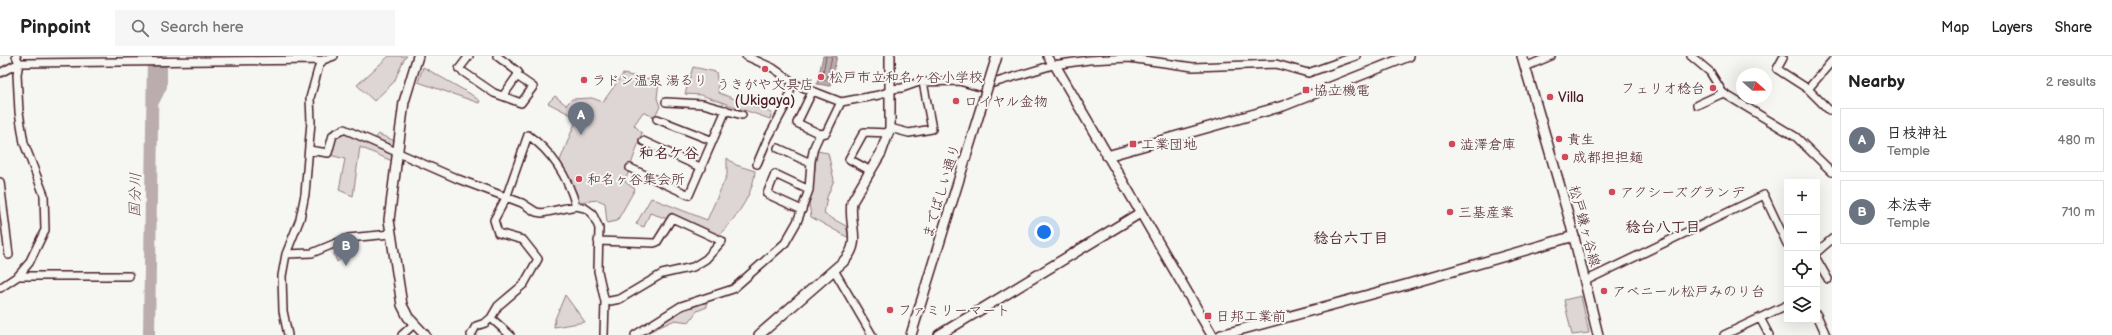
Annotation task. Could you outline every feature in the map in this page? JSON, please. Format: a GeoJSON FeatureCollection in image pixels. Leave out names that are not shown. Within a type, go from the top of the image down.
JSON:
{"type":"FeatureCollection","features":[{"type":"Feature","properties":{"kind":"street"},"geometry":{"type":"LineString","coordinates":[[0,288],[18,276],[29,263],[45,230],[44,195],[24,143],[19,112],[17,74],[19,63],[16,56]]}},
{"type":"Feature","properties":{"kind":"street"},"geometry":{"type":"LineString","coordinates":[[0,72],[19,63],[145,59],[323,60],[334,56]]}},
{"type":"Feature","properties":{"kind":"street"},"geometry":{"type":"LineString","coordinates":[[418,56],[404,102],[388,220],[402,305],[414,324],[425,335]]}},
{"type":"Feature","properties":{"kind":"street"},"geometry":{"type":"LineString","coordinates":[[469,56],[459,69],[503,96],[521,103],[533,87],[517,76]]}},
{"type":"Feature","properties":{"kind":"street"},"geometry":{"type":"LineString","coordinates":[[746,56],[773,68],[792,82],[812,92],[841,102],[879,95],[891,90],[923,82],[960,81],[980,87],[1054,65],[1130,58],[1193,67],[1271,64],[1308,73],[1356,56]]}},
{"type":"Feature","properties":{"kind":"street"},"geometry":{"type":"LineString","coordinates":[[759,335],[834,270],[852,250],[854,238],[851,209],[852,202],[881,153],[890,131],[890,56]]}},
{"type":"Feature","properties":{"kind":"street","name":"までばしい通り"},"geometry":{"type":"LineString","coordinates":[[911,335],[997,56]]}},
{"type":"Feature","properties":{"kind":"street"},"geometry":{"type":"LineString","coordinates":[[1047,56],[1054,65],[1212,335]]}},
{"type":"Feature","properties":{"kind":"street"},"geometry":{"type":"LineString","coordinates":[[1107,156],[1290,103],[1409,56]]}},
{"type":"Feature","properties":{"kind":"street","name":"松戸鎌ヶ谷線"},"geometry":{"type":"LineString","coordinates":[[1522,56],[1574,236],[1598,335]]}},
{"type":"Feature","properties":{"kind":"street"},"geometry":{"type":"LineString","coordinates":[[1525,67],[1551,56]]}},
{"type":"Feature","properties":{"kind":"street"},"geometry":{"type":"LineString","coordinates":[[1691,56],[1710,72],[1724,93],[1796,137],[1832,172]]}},
{"type":"Feature","properties":{"kind":"street"},"geometry":{"type":"LineString","coordinates":[[499,57],[518,72],[517,76],[503,96]]}},
{"type":"Feature","properties":{"kind":"street"},"geometry":{"type":"LineString","coordinates":[[1783,58],[1777,68],[1808,89],[1829,110]]}},
{"type":"Feature","properties":{"kind":"street"},"geometry":{"type":"LineString","coordinates":[[288,335],[281,294],[282,276],[286,254],[300,219],[305,194],[311,122],[310,98],[323,60]]}},
{"type":"Feature","properties":{"kind":"street"},"geometry":{"type":"LineString","coordinates":[[1808,89],[1832,62]]}},
{"type":"Feature","properties":{"kind":"street"},"geometry":{"type":"LineString","coordinates":[[757,164],[768,138],[788,101],[792,82]]}},
{"type":"Feature","properties":{"kind":"street"},"geometry":{"type":"LineString","coordinates":[[871,171],[849,159],[864,132],[890,131],[909,133],[932,128],[923,82]]}},
{"type":"Feature","properties":{"kind":"street"},"geometry":{"type":"LineString","coordinates":[[812,92],[797,123],[820,134],[826,133],[841,102]]}},
{"type":"Feature","properties":{"kind":"street"},"geometry":{"type":"LineString","coordinates":[[1698,105],[1724,93]]}},
{"type":"Feature","properties":{"kind":"street"},"geometry":{"type":"LineString","coordinates":[[666,102],[703,104],[742,115]]}},
{"type":"Feature","properties":{"kind":"street"},"geometry":{"type":"LineString","coordinates":[[630,168],[689,195],[726,110]]}},
{"type":"Feature","properties":{"kind":"street"},"geometry":{"type":"LineString","coordinates":[[657,119],[713,141]]}},
{"type":"Feature","properties":{"kind":"street"},"geometry":{"type":"LineString","coordinates":[[309,150],[328,153],[333,135],[344,129],[506,198],[522,203],[536,212],[542,213],[576,206],[585,208],[592,213],[599,228],[598,271],[605,302],[604,335]]}},
{"type":"Feature","properties":{"kind":"street"},"geometry":{"type":"LineString","coordinates":[[635,335],[681,306],[734,289],[785,242],[797,222],[809,190],[811,161],[814,147],[820,134]]}},
{"type":"Feature","properties":{"kind":"street"},"geometry":{"type":"LineString","coordinates":[[472,335],[476,326],[485,323],[491,318],[498,306],[524,284],[538,259],[523,240],[498,233],[494,217],[506,198],[528,135],[540,144],[560,168],[572,192],[576,206]]}},
{"type":"Feature","properties":{"kind":"street"},"geometry":{"type":"LineString","coordinates":[[642,141],[702,168]]}},
{"type":"Feature","properties":{"kind":"street"},"geometry":{"type":"LineString","coordinates":[[778,148],[806,161],[811,161]]}},
{"type":"Feature","properties":{"kind":"street"},"geometry":{"type":"LineString","coordinates":[[802,210],[767,194],[775,174],[809,190]]}},
{"type":"Feature","properties":{"kind":"street"},"geometry":{"type":"LineString","coordinates":[[0,182],[9,255]]}},
{"type":"Feature","properties":{"kind":"street"},"geometry":{"type":"LineString","coordinates":[[1585,281],[1764,195],[1784,238]]}},
{"type":"Feature","properties":{"kind":"street"},"geometry":{"type":"LineString","coordinates":[[939,335],[1140,213]]}},
{"type":"Feature","properties":{"kind":"street"},"geometry":{"type":"LineString","coordinates":[[598,241],[654,243],[657,242],[672,218],[722,241],[706,259],[693,267],[662,274],[620,299],[605,302]]}},
{"type":"Feature","properties":{"kind":"street"},"geometry":{"type":"LineString","coordinates":[[286,254],[312,253],[348,238],[390,234]]}},
{"type":"Feature","properties":{"kind":"street"},"geometry":{"type":"LineString","coordinates":[[1221,335],[1405,285],[1574,236]]}},
{"type":"Feature","properties":{"kind":"street"},"geometry":{"type":"LineString","coordinates":[[1818,251],[1832,239]]}},
{"type":"Feature","properties":{"kind":"street"},"geometry":{"type":"LineString","coordinates":[[1820,265],[1828,279]]}},
{"type":"Feature","properties":{"kind":"street"},"geometry":{"type":"LineString","coordinates":[[834,270],[872,335]]}},
{"type":"Feature","properties":{"kind":"street"},"geometry":{"type":"LineString","coordinates":[[18,276],[129,276]]}},
{"type":"Feature","properties":{"kind":"street"},"geometry":{"type":"LineString","coordinates":[[1727,334],[1784,306]]}},
{"type":"Feature","properties":{"kind":"street"},"geometry":{"type":"LineString","coordinates":[[491,318],[510,335]]}},
{"type":"Feature","properties":{"kind":"street"},"geometry":{"type":"LineString","coordinates":[[1760,318],[1769,335]]}},
{"type":"Feature","properties":{"kind":"street"},"geometry":{"type":"LineString","coordinates":[[1820,322],[1826,335]]}},
{"type":"Feature","properties":{"kind":"street"},"geometry":{"type":"LineString","coordinates":[[402,335],[414,324]]}},
{"type":"Feature","properties":{"kind":"shaded area"},"geometry":{"type":"Polygon","coordinates":[[[389,56],[407,56],[404,59],[394,82],[374,101],[357,85],[389,56]]]}},
{"type":"Feature","properties":{"kind":"shaded area"},"geometry":{"type":"Polygon","coordinates":[[[423,67],[469,93],[480,101],[479,103],[418,82],[423,67]]]}},
{"type":"Feature","properties":{"kind":"shaded area"},"geometry":{"type":"Polygon","coordinates":[[[693,67],[716,72],[719,93],[772,113],[770,119],[701,95],[685,94],[693,67]]]}},
{"type":"Feature","properties":{"kind":"shaded area"},"geometry":{"type":"Polygon","coordinates":[[[623,74],[659,81],[657,98],[660,107],[654,117],[643,112],[634,125],[642,133],[625,182],[635,189],[617,221],[607,223],[605,203],[598,200],[579,202],[576,192],[559,163],[577,118],[548,103],[555,96],[566,105],[572,99],[592,98],[603,102],[623,74]]]}},
{"type":"Feature","properties":{"kind":"shaded area"},"geometry":{"type":"Polygon","coordinates":[[[344,131],[373,144],[378,134],[395,141],[392,161],[360,147],[353,196],[339,190],[345,159],[330,155],[335,136],[344,131]]]}},
{"type":"Feature","properties":{"kind":"shaded area"},"geometry":{"type":"Polygon","coordinates":[[[817,151],[828,153],[834,180],[827,197],[824,214],[846,226],[849,238],[811,217],[809,203],[817,151]]]}},
{"type":"Feature","properties":{"kind":"shaded area"},"geometry":{"type":"Polygon","coordinates":[[[727,158],[736,165],[755,171],[754,180],[747,198],[737,215],[718,236],[650,213],[644,227],[636,224],[651,198],[707,220],[727,175],[727,158]]]}},
{"type":"Feature","properties":{"kind":"shaded area"},"geometry":{"type":"Polygon","coordinates":[[[358,242],[358,246],[337,262],[334,254],[338,247],[358,242]]]}},
{"type":"Feature","properties":{"kind":"shaded area"},"geometry":{"type":"Polygon","coordinates":[[[565,295],[585,322],[554,327],[555,319],[565,295]]]}},
{"type":"Feature","properties":{"kind":"shaded area"},"geometry":{"type":"Polygon","coordinates":[[[1581,296],[1589,333],[1572,335],[1564,300],[1581,296]]]}},
{"type":"Feature","properties":{"kind":"shaded area"},"geometry":{"type":"Polygon","coordinates":[[[706,302],[707,307],[697,311],[689,322],[675,320],[644,334],[644,332],[682,309],[706,302]]]}},
{"type":"Feature","properties":{"kind":"water"},"geometry":{"type":"Polygon","coordinates":[[[823,56],[837,56],[830,86],[817,84],[823,56]]]}},
{"type":"Feature","properties":{"kind":"waterway","name":"国分川"},"geometry":{"type":"LineString","coordinates":[[149,335],[153,56]]}},
{"type":"Feature","properties":{"kind":"waterway"},"geometry":{"type":"LineString","coordinates":[[153,102],[161,86],[161,56]]}},
{"type":"Feature","properties":{"kind":"place","name":"うきがや文具店 (Ukigaya)"},"geometry":{"type":"Point","coordinates":[765,69]}},
{"type":"Feature","properties":{"kind":"place","name":"松戸市立和名ヶ谷小学校"},"geometry":{"type":"Point","coordinates":[821,77]}},
{"type":"Feature","properties":{"kind":"place","name":"ラドン温泉 湯るり"},"geometry":{"type":"Point","coordinates":[584,80]}},
{"type":"Feature","properties":{"kind":"place","name":"フェリオ稔台"},"geometry":{"type":"Point","coordinates":[1713,88]}},
{"type":"Feature","properties":{"kind":"place","name":"協立機電"},"geometry":{"type":"Point","coordinates":[1306,90]}},
{"type":"Feature","properties":{"kind":"place","name":"Villa"},"geometry":{"type":"Point","coordinates":[1550,97]}},
{"type":"Feature","properties":{"kind":"place","name":"ロイヤル金物"},"geometry":{"type":"Point","coordinates":[956,101]}},
{"type":"Feature","properties":{"kind":"place","name":"日枝神社"},"geometry":{"type":"Point","coordinates":[581,135]}},
{"type":"Feature","properties":{"kind":"place","name":"貴生"},"geometry":{"type":"Point","coordinates":[1559,139]}},
{"type":"Feature","properties":{"kind":"place","name":"工業団地"},"geometry":{"type":"Point","coordinates":[1133,144]}},
{"type":"Feature","properties":{"kind":"place","name":"澁澤倉庫"},"geometry":{"type":"Point","coordinates":[1452,144]}},
{"type":"Feature","properties":{"kind":"place","name":"成都担担麺"},"geometry":{"type":"Point","coordinates":[1565,157]}},
{"type":"Feature","properties":{"kind":"place","name":"和名ヶ谷集会所"},"geometry":{"type":"Point","coordinates":[579,179]}},
{"type":"Feature","properties":{"kind":"place","name":"アクシーズグランデ"},"geometry":{"type":"Point","coordinates":[1612,192]}},
{"type":"Feature","properties":{"kind":"place","name":"三基産業"},"geometry":{"type":"Point","coordinates":[1450,212]}},
{"type":"Feature","properties":{"kind":"place","name":"本法寺"},"geometry":{"type":"Point","coordinates":[346,266]}},
{"type":"Feature","properties":{"kind":"place","name":"アベニール松戸みのり台"},"geometry":{"type":"Point","coordinates":[1604,291]}},
{"type":"Feature","properties":{"kind":"place","name":"ファミリーマート"},"geometry":{"type":"Point","coordinates":[890,310]}},
{"type":"Feature","properties":{"kind":"place","name":"日邦工業前"},"geometry":{"type":"Point","coordinates":[1208,316]}},
{"type":"Feature","properties":{"kind":"district","name":"和名ケ谷"},"geometry":{"type":"Point","coordinates":[669,153]}},
{"type":"Feature","properties":{"kind":"district","name":"稔台八丁目"},"geometry":{"type":"Point","coordinates":[1663,227]}},
{"type":"Feature","properties":{"kind":"district","name":"稔台六丁目"},"geometry":{"type":"Point","coordinates":[1351,238]}}]}
